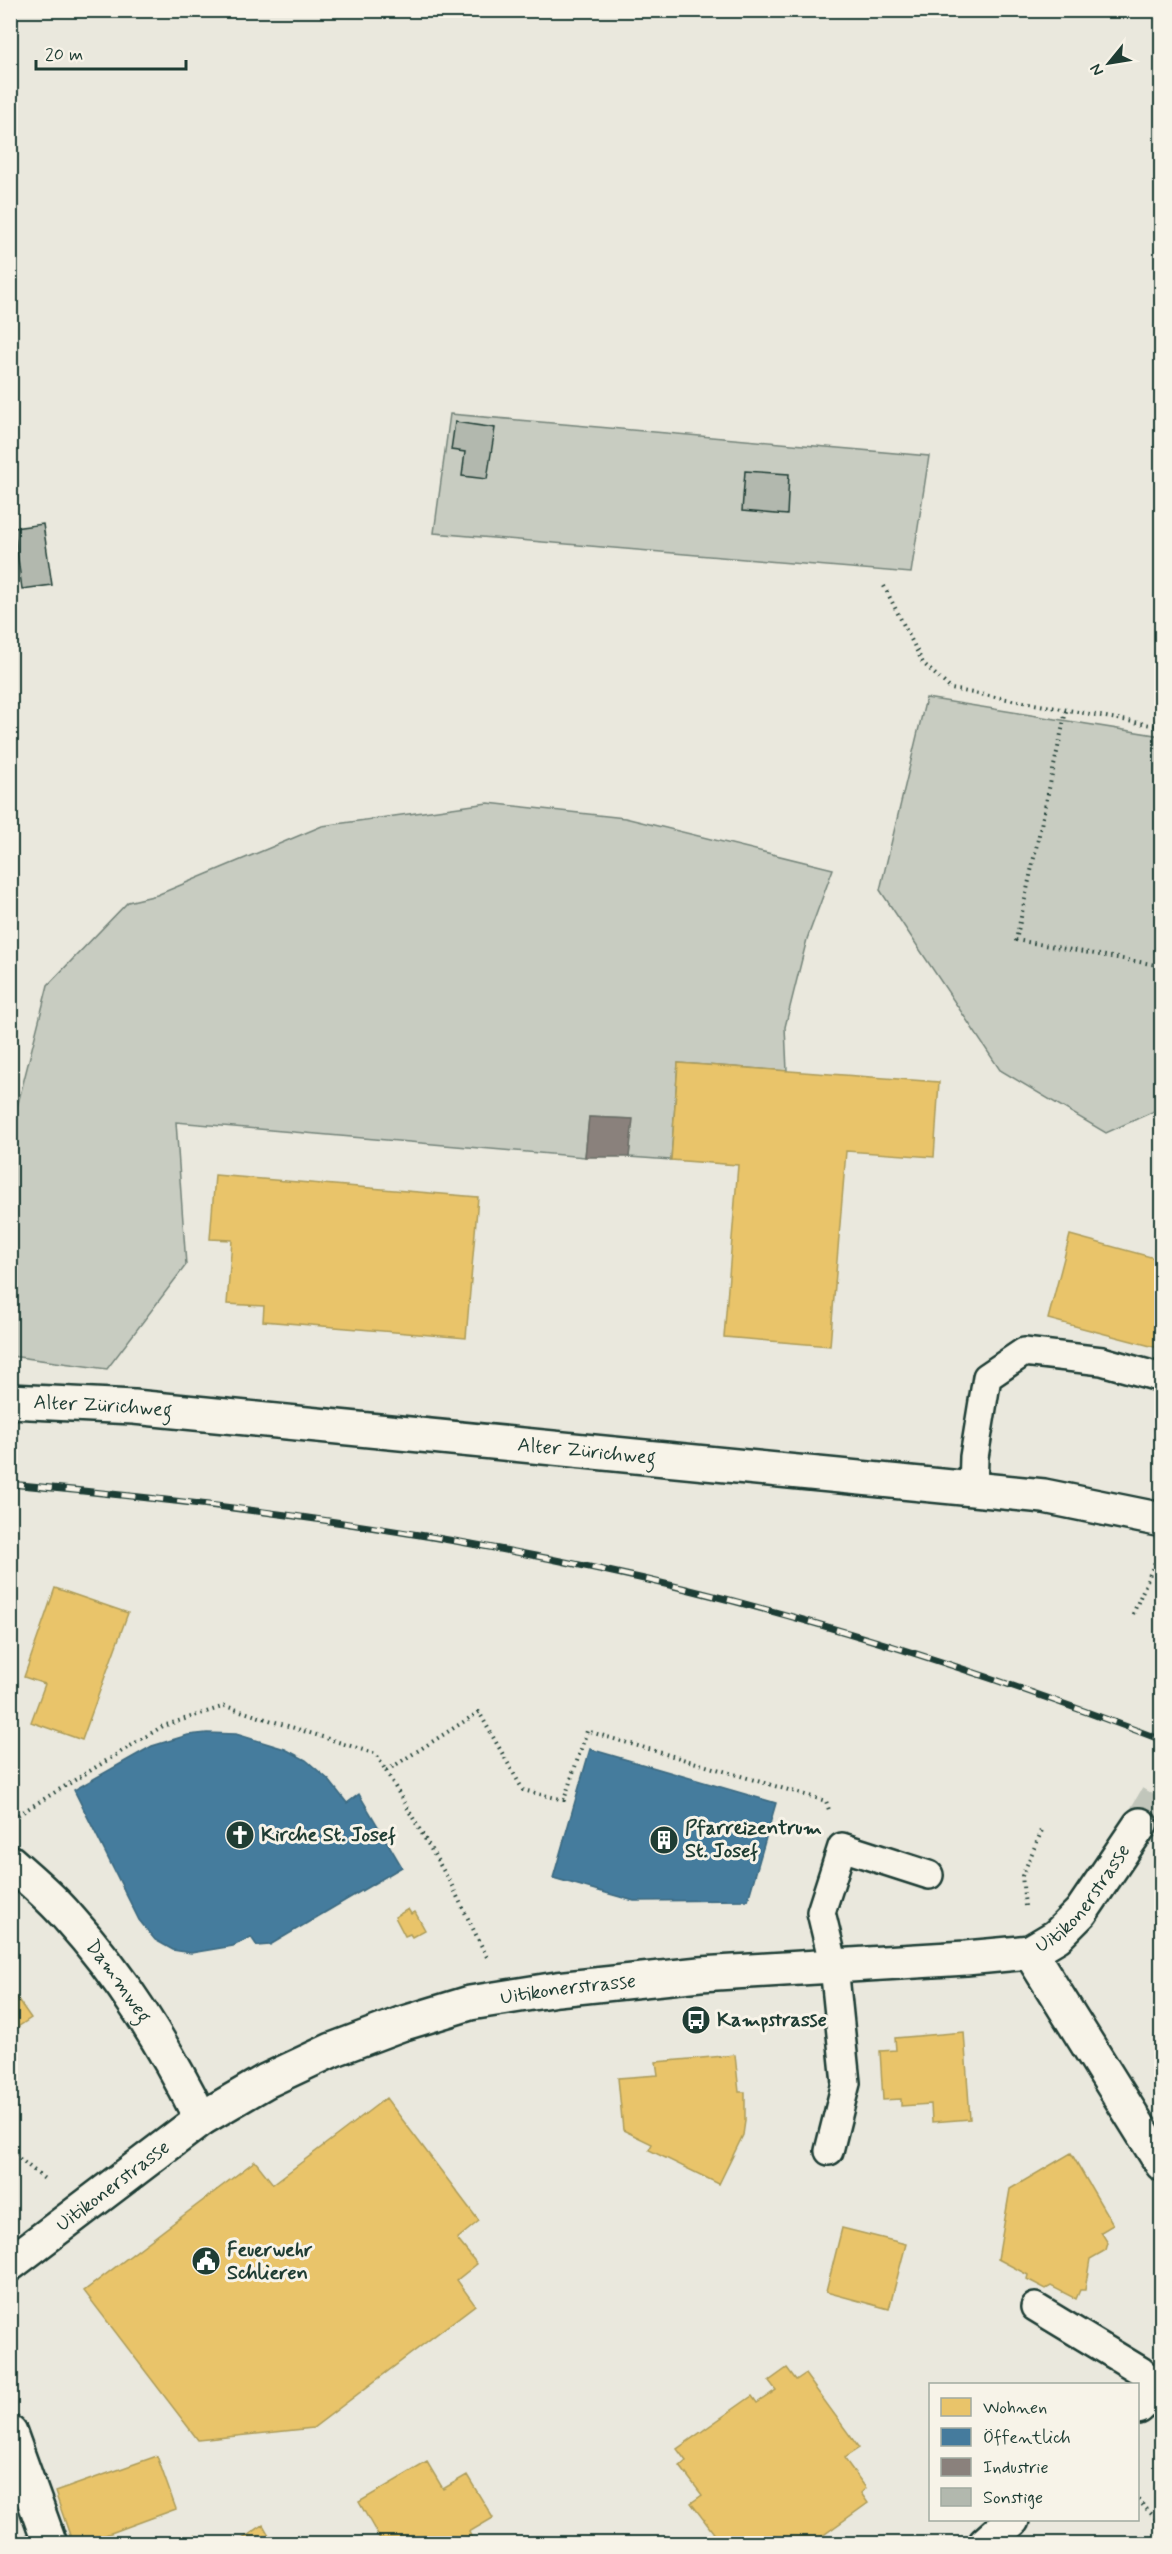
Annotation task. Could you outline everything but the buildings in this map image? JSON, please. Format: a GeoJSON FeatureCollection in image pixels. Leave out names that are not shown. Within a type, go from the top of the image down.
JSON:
{"type":"FeatureCollection","features":[{"type":"Feature","properties":{"kind":"street","name":"Alter Zürichweg"},"geometry":{"type":"LineString","coordinates":[[10,1401],[146,1408],[1044,1496],[1161,1520]]}},
{"type":"Feature","properties":{"kind":"street","name":"Uitikonerstrasse"},"geometry":{"type":"LineString","coordinates":[[10,2264],[201,2119],[266,2081],[332,2050],[401,2024],[470,2003],[557,1989],[700,1974],[1030,1952],[1057,1936],[1081,1912],[1140,1825]]}},
{"type":"Feature","properties":{"kind":"street","name":"Dammweg"},"geometry":{"type":"LineString","coordinates":[[10,1862],[67,1915],[135,2001],[169,2055],[201,2119]]}},
{"type":"Feature","properties":{"kind":"street"},"geometry":{"type":"LineString","coordinates":[[1030,1952],[1161,2164]]}},
{"type":"Feature","properties":{"kind":"street"},"geometry":{"type":"LineString","coordinates":[[10,2433],[50,2544]]}},
{"type":"Feature","properties":{"kind":"street"},"geometry":{"type":"LineString","coordinates":[[985,2544],[1011,2521]]}},
{"type":"Feature","properties":{"kind":"lane"},"geometry":{"type":"LineString","coordinates":[[973,1489],[974,1457],[987,1377],[1024,1352],[1102,1361],[1161,1378]]}},
{"type":"Feature","properties":{"kind":"lane"},"geometry":{"type":"LineString","coordinates":[[829,2151],[846,2083],[834,1966],[821,1912],[842,1847],[929,1875]]}},
{"type":"Feature","properties":{"kind":"lane"},"geometry":{"type":"LineString","coordinates":[[1035,2307],[1141,2371],[1152,2393]]}},
{"type":"Feature","properties":{"kind":"path"},"geometry":{"type":"LineString","coordinates":[[884,586],[923,663],[951,689],[1161,727]]}},
{"type":"Feature","properties":{"kind":"path"},"geometry":{"type":"LineString","coordinates":[[1066,711],[1016,940],[1161,966]]}},
{"type":"Feature","properties":{"kind":"path"},"geometry":{"type":"LineString","coordinates":[[1133,1614],[1157,1557]]}},
{"type":"Feature","properties":{"kind":"path"},"geometry":{"type":"LineString","coordinates":[[10,1820],[163,1726],[225,1706],[376,1754],[451,1884],[492,1967]]}},
{"type":"Feature","properties":{"kind":"path"},"geometry":{"type":"LineString","coordinates":[[386,1771],[479,1712],[523,1790],[564,1800],[587,1731],[826,1801],[842,1847]]}},
{"type":"Feature","properties":{"kind":"path"},"geometry":{"type":"LineString","coordinates":[[1022,1876],[1043,1828]]}},
{"type":"Feature","properties":{"kind":"path"},"geometry":{"type":"LineString","coordinates":[[1139,2502],[1161,2525]]}},
{"type":"Feature","properties":{"kind":"shaded area"},"geometry":{"type":"Polygon","coordinates":[[[450,414],[929,456],[911,573],[434,533],[450,414]]]}},
{"type":"Feature","properties":{"kind":"shaded area"},"geometry":{"type":"Polygon","coordinates":[[[926,698],[1161,736],[1161,1108],[1106,1133],[1000,1070],[880,890],[926,698]]]}},
{"type":"Feature","properties":{"kind":"shaded area"},"geometry":{"type":"Polygon","coordinates":[[[488,803],[625,818],[833,869],[807,939],[785,1027],[787,1071],[678,1063],[671,1160],[629,1157],[632,1119],[589,1117],[585,1157],[176,1122],[186,1265],[107,1369],[11,1356],[11,1131],[48,985],[128,902],[157,895],[322,826],[488,803]]]}},
{"type":"Feature","properties":{"kind":"tunnel"},"geometry":{"type":"LineString","coordinates":[[1140,1825],[1162,1787]]}},
{"type":"Feature","properties":{"kind":"railway"},"geometry":{"type":"LineString","coordinates":[[10,1484],[158,1499],[380,1528],[599,1569],[742,1603],[884,1644],[954,1666],[1162,1740]]}},
{"type":"Feature","properties":{"kind":"place","name":"Kirche St. Josef"},"geometry":{"type":"Point","coordinates":[240,1835]}},
{"type":"Feature","properties":{"kind":"place","name":"Pfarreizentrum St. Josef"},"geometry":{"type":"Point","coordinates":[664,1840]}},
{"type":"Feature","properties":{"kind":"place","name":"Kampstrasse"},"geometry":{"type":"Point","coordinates":[696,2020]}},
{"type":"Feature","properties":{"kind":"place","name":"Feuerwehr Schlieren"},"geometry":{"type":"Point","coordinates":[206,2261]}}]}
